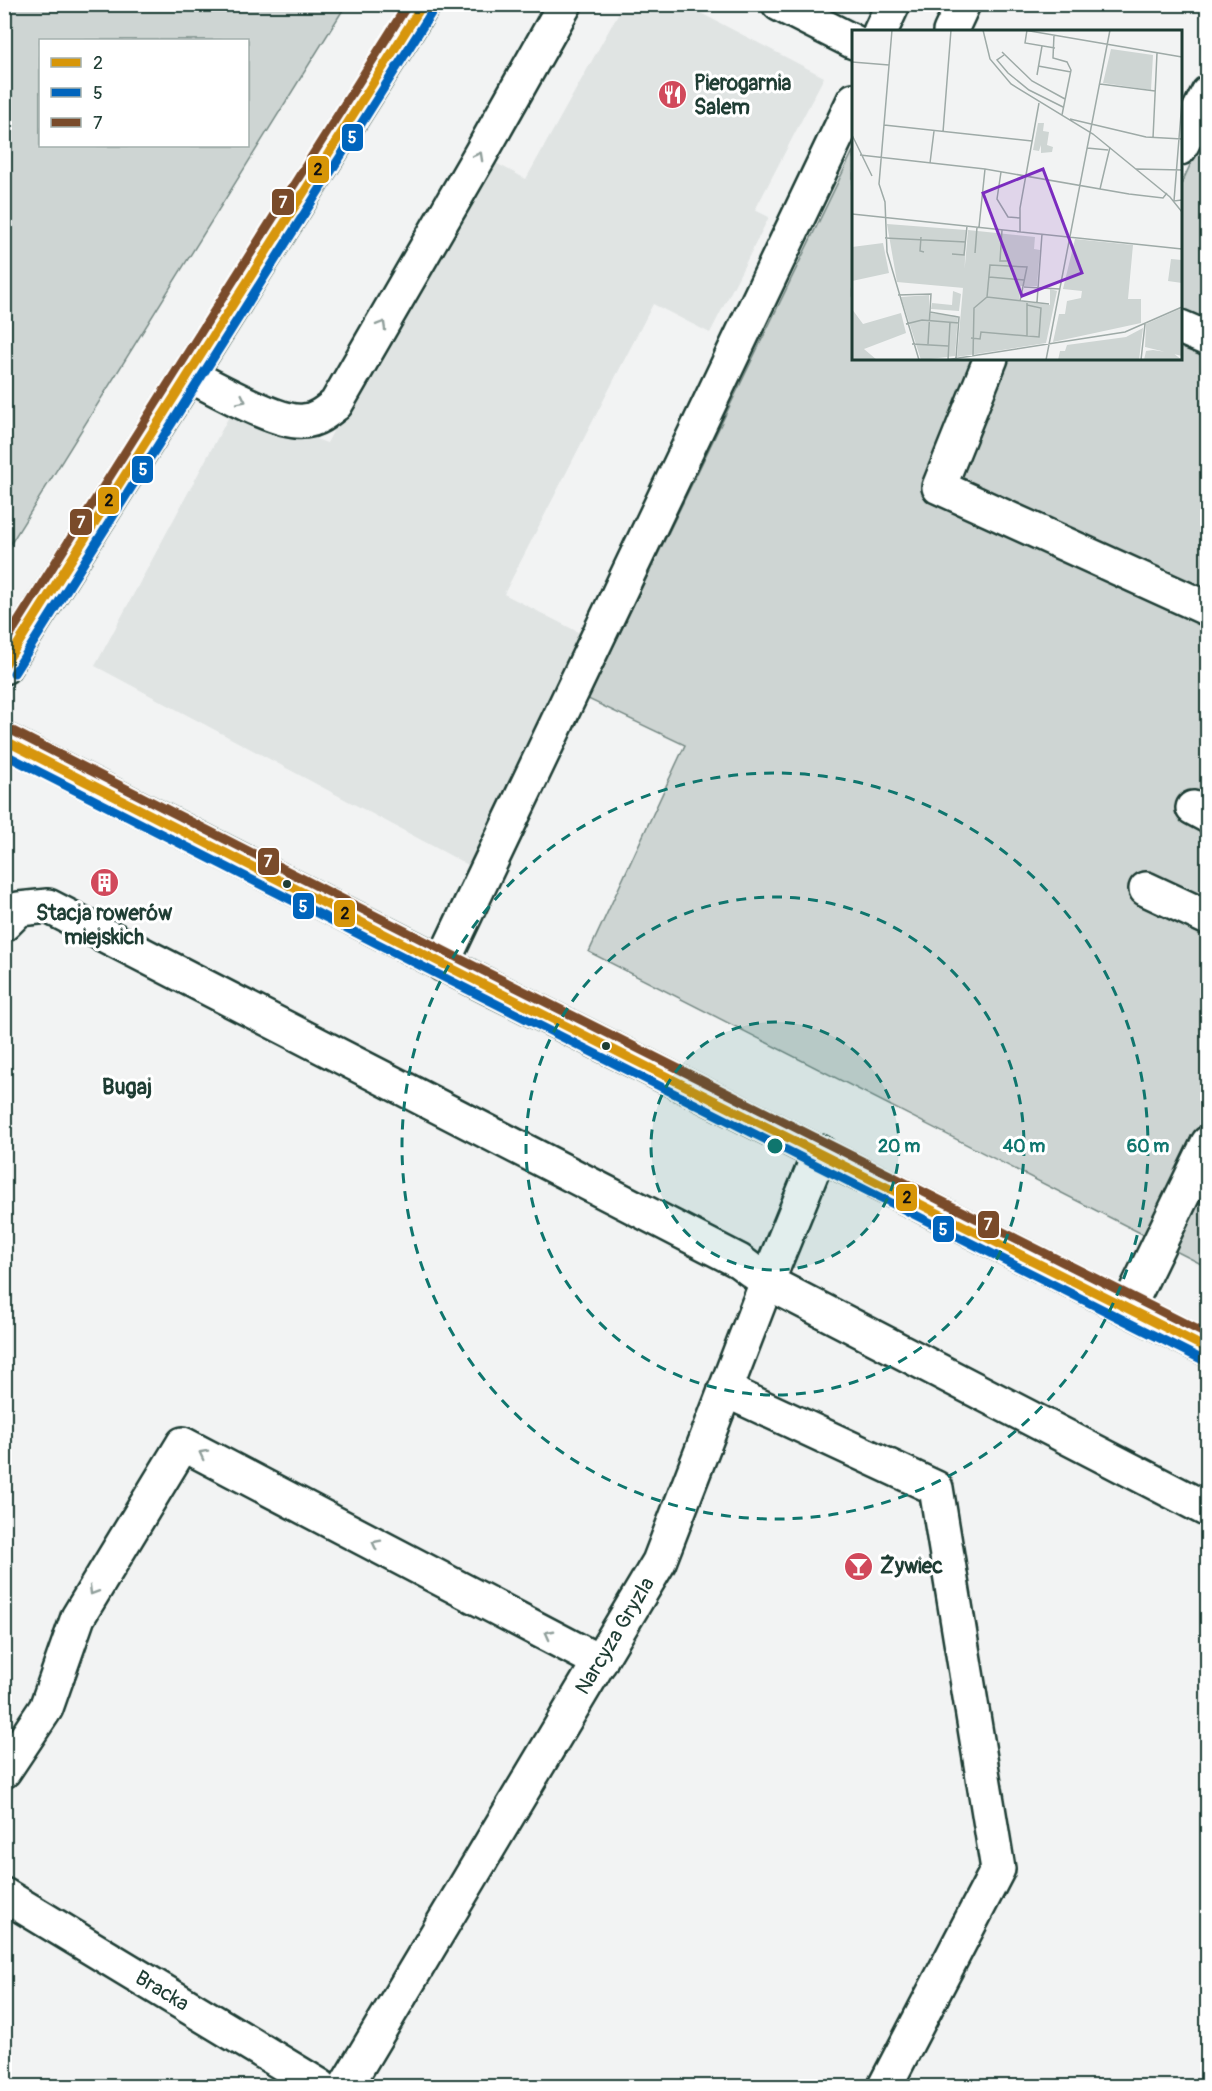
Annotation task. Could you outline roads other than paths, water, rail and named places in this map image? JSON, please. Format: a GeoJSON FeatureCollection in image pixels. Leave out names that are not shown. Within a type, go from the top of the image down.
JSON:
{"type":"FeatureCollection","features":[{"type":"Feature","properties":{"kind":"street"},"geometry":{"type":"LineString","coordinates":[[4,667],[423,4]]}},
{"type":"Feature","properties":{"kind":"street"},"geometry":{"type":"LineString","coordinates":[[189,375],[278,418],[303,422],[322,416],[336,404],[565,4]]}},
{"type":"Feature","properties":{"kind":"street"},"geometry":{"type":"LineString","coordinates":[[779,4],[852,41]]}},
{"type":"Feature","properties":{"kind":"street"},"geometry":{"type":"LineString","coordinates":[[881,30],[893,4]]}},
{"type":"Feature","properties":{"kind":"street"},"geometry":{"type":"LineString","coordinates":[[951,30],[963,4]]}},
{"type":"Feature","properties":{"kind":"street"},"geometry":{"type":"LineString","coordinates":[[1182,144],[1208,93]]}},
{"type":"Feature","properties":{"kind":"street"},"geometry":{"type":"LineString","coordinates":[[442,964],[852,104]]}},
{"type":"Feature","properties":{"kind":"street"},"geometry":{"type":"LineString","coordinates":[[1182,328],[1208,339]]}},
{"type":"Feature","properties":{"kind":"street"},"geometry":{"type":"LineString","coordinates":[[990,360],[939,487],[1208,609]]}},
{"type":"Feature","properties":{"kind":"street"},"geometry":{"type":"LineString","coordinates":[[4,740],[442,964],[1208,1349]]}},
{"type":"Feature","properties":{"kind":"street"},"geometry":{"type":"LineString","coordinates":[[1146,888],[1208,918]]}},
{"type":"Feature","properties":{"kind":"street"},"geometry":{"type":"LineString","coordinates":[[4,924],[19,909],[48,906],[739,1261],[767,1282],[1208,1510]]}},
{"type":"Feature","properties":{"kind":"street"},"geometry":{"type":"LineString","coordinates":[[1128,1308],[1208,1143]]}},
{"type":"Feature","properties":{"kind":"street","name":"Narcyza Gryzla"},"geometry":{"type":"LineString","coordinates":[[346,2086],[659,1562],[767,1282],[820,1152]]}},
{"type":"Feature","properties":{"kind":"street"},"geometry":{"type":"LineString","coordinates":[[725,1390],[936,1488],[998,1869],[885,2086]]}},
{"type":"Feature","properties":{"kind":"street"},"geometry":{"type":"LineString","coordinates":[[4,1771],[46,1708],[78,1617],[183,1444],[600,1662]]}},
{"type":"Feature","properties":{"kind":"street","name":"Bracka"},"geometry":{"type":"LineString","coordinates":[[4,1895],[320,2086]]}},
{"type":"Feature","properties":{"kind":"place","name":"Pierogarnia Salem"},"geometry":{"type":"Point","coordinates":[673,95]}},
{"type":"Feature","properties":{"kind":"place","name":"Stacja rowerów miejskich"},"geometry":{"type":"Point","coordinates":[104,882]}},
{"type":"Feature","properties":{"kind":"place","name":"Żywiec"},"geometry":{"type":"Point","coordinates":[859,1566]}},
{"type":"Feature","properties":{"kind":"district","name":"Bugaj"},"geometry":{"type":"Point","coordinates":[127,1087]}}]}
